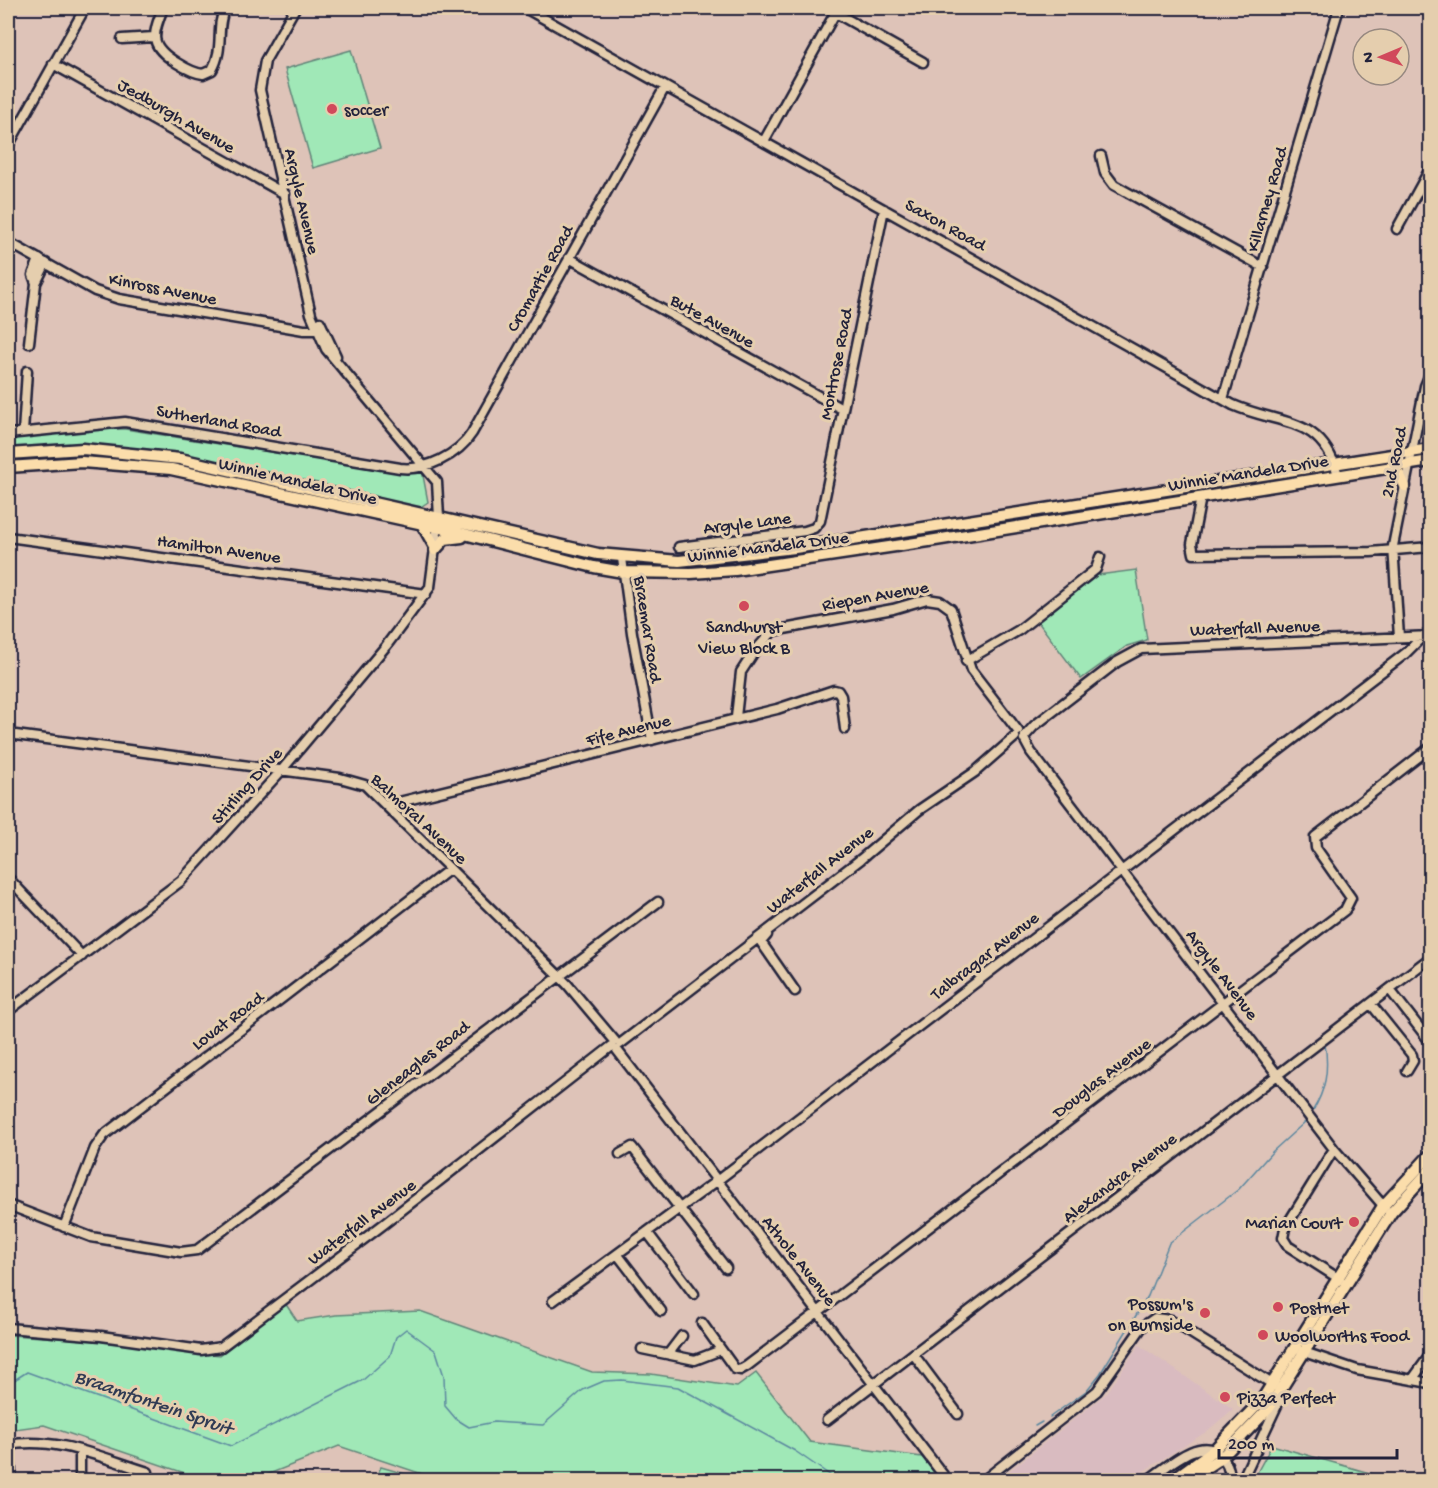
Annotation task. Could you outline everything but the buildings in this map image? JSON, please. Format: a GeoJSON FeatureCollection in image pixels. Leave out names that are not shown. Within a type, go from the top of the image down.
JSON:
{"type":"FeatureCollection","features":[{"type":"Feature","properties":{"kind":"main road","name":"Winnie Mandela Drive"},"geometry":{"type":"LineString","coordinates":[[8,454],[83,449],[146,454],[438,522],[570,549],[622,558],[678,561],[756,554],[1334,462],[1413,457],[1431,461]]}},
{"type":"Feature","properties":{"kind":"main road","name":"Winnie Mandela Drive"},"geometry":{"type":"LineString","coordinates":[[8,467],[82,462],[171,469],[422,524],[438,522],[472,536],[623,572],[691,573],[735,570],[1395,466],[1431,449]]}},
{"type":"Feature","properties":{"kind":"main road"},"geometry":{"type":"LineString","coordinates":[[1395,466],[1405,486]]}},
{"type":"Feature","properties":{"kind":"main road"},"geometry":{"type":"LineString","coordinates":[[422,524],[435,548],[445,539],[472,536]]}},
{"type":"Feature","properties":{"kind":"main road"},"geometry":{"type":"LineString","coordinates":[[1187,1480],[1219,1453],[1245,1420],[1277,1387],[1387,1210],[1431,1155]]}},
{"type":"Feature","properties":{"kind":"main road"},"geometry":{"type":"LineString","coordinates":[[1387,1210],[1431,1170]]}},
{"type":"Feature","properties":{"kind":"main road"},"geometry":{"type":"LineString","coordinates":[[1172,1480],[1219,1453]]}},
{"type":"Feature","properties":{"kind":"street"},"geometry":{"type":"LineString","coordinates":[[8,146],[85,8]]}},
{"type":"Feature","properties":{"kind":"street"},"geometry":{"type":"LineString","coordinates":[[163,8],[154,37],[159,49],[196,73],[209,73],[220,51],[221,21],[225,8]]}},
{"type":"Feature","properties":{"kind":"street","name":"Argyle Avenue"},"geometry":{"type":"LineString","coordinates":[[295,8],[265,61],[260,81],[309,304],[326,349],[338,359],[424,464],[438,486],[438,522]]}},
{"type":"Feature","properties":{"kind":"street","name":"Saxon Road"},"geometry":{"type":"LineString","coordinates":[[525,8],[1223,399],[1314,434],[1329,448],[1338,475]]}},
{"type":"Feature","properties":{"kind":"street","name":"Killarney Road"},"geometry":{"type":"LineString","coordinates":[[1223,399],[1340,8]]}},
{"type":"Feature","properties":{"kind":"street"},"geometry":{"type":"LineString","coordinates":[[764,141],[837,10],[923,62]]}},
{"type":"Feature","properties":{"kind":"street"},"geometry":{"type":"LineString","coordinates":[[122,39],[154,37]]}},
{"type":"Feature","properties":{"kind":"street","name":"Jedburgh Avenue"},"geometry":{"type":"LineString","coordinates":[[53,64],[285,194]]}},
{"type":"Feature","properties":{"kind":"street","name":"Cromartie Road"},"geometry":{"type":"LineString","coordinates":[[424,464],[448,456],[466,441],[665,87]]}},
{"type":"Feature","properties":{"kind":"street"},"geometry":{"type":"LineString","coordinates":[[1101,156],[1105,173],[1114,185],[1263,267]]}},
{"type":"Feature","properties":{"kind":"street"},"geometry":{"type":"LineString","coordinates":[[1397,229],[1431,169]]}},
{"type":"Feature","properties":{"kind":"street","name":"Montrose Road"},"geometry":{"type":"LineString","coordinates":[[818,525],[823,512],[884,209]]}},
{"type":"Feature","properties":{"kind":"street","name":"Kinross Avenue"},"geometry":{"type":"LineString","coordinates":[[8,242],[95,291],[119,299],[294,328],[319,328]]}},
{"type":"Feature","properties":{"kind":"street","name":"Bute Avenue"},"geometry":{"type":"LineString","coordinates":[[569,258],[842,409]]}},
{"type":"Feature","properties":{"kind":"street"},"geometry":{"type":"LineString","coordinates":[[29,343],[36,283],[33,275],[43,261]]}},
{"type":"Feature","properties":{"kind":"street"},"geometry":{"type":"LineString","coordinates":[[23,432],[27,371]]}},
{"type":"Feature","properties":{"kind":"street","name":"2nd Road"},"geometry":{"type":"LineString","coordinates":[[1397,550],[1425,386],[1431,374]]}},
{"type":"Feature","properties":{"kind":"street","name":"2nd Road"},"geometry":{"type":"LineString","coordinates":[[1399,637],[1397,550],[1405,486],[1431,381]]}},
{"type":"Feature","properties":{"kind":"street","name":"Sutherland Road"},"geometry":{"type":"LineString","coordinates":[[8,434],[125,422],[393,468],[411,469],[424,464]]}},
{"type":"Feature","properties":{"kind":"street"},"geometry":{"type":"LineString","coordinates":[[1201,497],[1192,544],[1194,554],[1397,550],[1431,546]]}},
{"type":"Feature","properties":{"kind":"street"},"geometry":{"type":"LineString","coordinates":[[1431,508],[1431,528]]}},
{"type":"Feature","properties":{"kind":"street","name":"Stirling Drive"},"geometry":{"type":"LineString","coordinates":[[8,1011],[173,888],[281,771],[426,594],[432,582],[438,522]]}},
{"type":"Feature","properties":{"kind":"street","name":"Argyle Lane"},"geometry":{"type":"LineString","coordinates":[[679,546],[746,534],[805,531],[818,525]]}},
{"type":"Feature","properties":{"kind":"street","name":"Hamilton Avenue"},"geometry":{"type":"LineString","coordinates":[[8,537],[426,594]]}},
{"type":"Feature","properties":{"kind":"street"},"geometry":{"type":"LineString","coordinates":[[966,661],[1018,630],[1096,569],[1100,557]]}},
{"type":"Feature","properties":{"kind":"street","name":"Braemar Road"},"geometry":{"type":"LineString","coordinates":[[622,558],[651,740]]}},
{"type":"Feature","properties":{"kind":"street","name":"Riepen Avenue"},"geometry":{"type":"LineString","coordinates":[[736,717],[741,672],[765,637],[776,629],[893,609],[933,599],[951,609],[966,661],[974,676],[1020,736]]}},
{"type":"Feature","properties":{"kind":"street","name":"Waterfall Avenue"},"geometry":{"type":"LineString","coordinates":[[8,1328],[118,1338],[201,1350],[221,1347],[784,918],[919,810],[1125,656],[1141,649],[1427,636]]}},
{"type":"Feature","properties":{"kind":"street","name":"Talbragar Avenue"},"geometry":{"type":"LineString","coordinates":[[553,1301],[718,1180],[1427,636]]}},
{"type":"Feature","properties":{"kind":"street","name":"Fife Avenue"},"geometry":{"type":"LineString","coordinates":[[387,806],[736,717],[777,709],[836,691],[841,696],[845,729]]}},
{"type":"Feature","properties":{"kind":"street","name":"Balmoral Avenue"},"geometry":{"type":"LineString","coordinates":[[8,735],[358,782],[370,789],[558,975]]}},
{"type":"Feature","properties":{"kind":"street","name":"Argyle Avenue"},"geometry":{"type":"LineString","coordinates":[[1020,736],[1334,1149],[1387,1210]]}},
{"type":"Feature","properties":{"kind":"street","name":"Douglas Avenue"},"geometry":{"type":"LineString","coordinates":[[702,1323],[735,1369],[743,1369],[820,1313],[1348,908],[1351,901],[1349,894],[1316,848],[1315,837],[1431,748]]}},
{"type":"Feature","properties":{"kind":"street","name":"Lovat Road"},"geometry":{"type":"LineString","coordinates":[[64,1227],[95,1148],[104,1135],[450,869]]}},
{"type":"Feature","properties":{"kind":"street"},"geometry":{"type":"LineString","coordinates":[[8,878],[82,956]]}},
{"type":"Feature","properties":{"kind":"street","name":"Gleneagles Road"},"geometry":{"type":"LineString","coordinates":[[64,1227],[104,1239],[181,1252],[197,1250],[558,975],[658,902]]}},
{"type":"Feature","properties":{"kind":"street"},"geometry":{"type":"LineString","coordinates":[[784,918],[761,942],[795,991]]}},
{"type":"Feature","properties":{"kind":"street","name":"Alexandra Avenue"},"geometry":{"type":"LineString","coordinates":[[827,1420],[1431,958]]}},
{"type":"Feature","properties":{"kind":"street","name":"Athole Avenue"},"geometry":{"type":"LineString","coordinates":[[558,975],[605,1030],[947,1480]]}},
{"type":"Feature","properties":{"kind":"street"},"geometry":{"type":"LineString","coordinates":[[1390,990],[1428,1039]]}},
{"type":"Feature","properties":{"kind":"street"},"geometry":{"type":"LineString","coordinates":[[1371,1004],[1412,1055],[1413,1061],[1407,1071]]}},
{"type":"Feature","properties":{"kind":"street"},"geometry":{"type":"LineString","coordinates":[[620,1154],[632,1147],[726,1268]]}},
{"type":"Feature","properties":{"kind":"street"},"geometry":{"type":"LineString","coordinates":[[1334,1149],[1283,1234],[1288,1246],[1343,1281]]}},
{"type":"Feature","properties":{"kind":"street"},"geometry":{"type":"LineString","coordinates":[[8,1206],[64,1227]]}},
{"type":"Feature","properties":{"kind":"street"},"geometry":{"type":"LineString","coordinates":[[647,1232],[694,1294]]}},
{"type":"Feature","properties":{"kind":"street"},"geometry":{"type":"LineString","coordinates":[[618,1255],[660,1311]]}},
{"type":"Feature","properties":{"kind":"street"},"geometry":{"type":"LineString","coordinates":[[984,1480],[1097,1391],[1142,1327],[1155,1318],[1170,1320],[1277,1387],[1242,1480]]}},
{"type":"Feature","properties":{"kind":"street"},"geometry":{"type":"LineString","coordinates":[[669,1353],[682,1336]]}},
{"type":"Feature","properties":{"kind":"street"},"geometry":{"type":"LineString","coordinates":[[642,1349],[656,1354],[669,1353],[695,1360],[721,1350]]}},
{"type":"Feature","properties":{"kind":"street"},"geometry":{"type":"LineString","coordinates":[[1299,1350],[1357,1370],[1431,1383]]}},
{"type":"Feature","properties":{"kind":"street"},"geometry":{"type":"LineString","coordinates":[[914,1355],[958,1414]]}},
{"type":"Feature","properties":{"kind":"street"},"geometry":{"type":"LineString","coordinates":[[1412,1380],[1431,1355]]}},
{"type":"Feature","properties":{"kind":"street"},"geometry":{"type":"LineString","coordinates":[[11,1480],[9,1445],[42,1441],[148,1472]]}},
{"type":"Feature","properties":{"kind":"street"},"geometry":{"type":"LineString","coordinates":[[1148,1480],[1198,1448],[1207,1446],[1219,1453],[1228,1467],[1230,1480]]}},
{"type":"Feature","properties":{"kind":"street"},"geometry":{"type":"LineString","coordinates":[[80,1451],[80,1480]]}},
{"type":"Feature","properties":{"kind":"shaded area"},"geometry":{"type":"Polygon","coordinates":[[[1139,1345],[1233,1409],[1206,1432],[1129,1480],[998,1480],[1107,1393],[1139,1345]]]}},
{"type":"Feature","properties":{"kind":"green space","name":"soccer"},"geometry":{"type":"Polygon","coordinates":[[[351,50],[380,148],[313,168],[285,69],[351,50]]]}},
{"type":"Feature","properties":{"kind":"green space"},"geometry":{"type":"Polygon","coordinates":[[[85,429],[125,429],[409,474],[422,470],[428,502],[419,508],[153,450],[95,445],[8,450],[8,438],[85,429]]]}},
{"type":"Feature","properties":{"kind":"green space"},"geometry":{"type":"Polygon","coordinates":[[[1136,570],[1147,640],[1127,646],[1081,679],[1038,622],[1098,575],[1136,570]]]}},
{"type":"Feature","properties":{"kind":"green space"},"geometry":{"type":"Polygon","coordinates":[[[285,1303],[297,1321],[336,1315],[420,1311],[592,1372],[651,1374],[737,1387],[756,1373],[810,1442],[922,1457],[941,1480],[440,1480],[339,1446],[259,1478],[205,1480],[44,1425],[8,1430],[8,1335],[80,1339],[220,1355],[285,1303]]]}},
{"type":"Feature","properties":{"kind":"green space"},"geometry":{"type":"Polygon","coordinates":[[[1272,1445],[1394,1480],[1253,1480],[1272,1445]]]}},
{"type":"Feature","properties":{"kind":"green space"},"geometry":{"type":"Polygon","coordinates":[[[381,1467],[426,1480],[375,1480],[381,1467]]]}},
{"type":"Feature","properties":{"kind":"waterway"},"geometry":{"type":"LineString","coordinates":[[1312,1112],[1325,1080],[1327,1062],[1325,1044]]}},
{"type":"Feature","properties":{"kind":"waterway"},"geometry":{"type":"LineString","coordinates":[[1050,1417],[1086,1391],[1100,1374],[1148,1296],[1169,1243],[1239,1189],[1273,1151],[1305,1122]]}},
{"type":"Feature","properties":{"kind":"waterway","name":"Braamfontein Spruit"},"geometry":{"type":"LineString","coordinates":[[8,1384],[27,1372],[231,1446],[363,1380],[390,1356],[396,1337],[406,1329],[436,1351],[444,1376],[445,1406],[456,1419],[469,1427],[494,1422],[543,1425],[583,1390],[604,1381],[622,1380],[678,1387],[795,1451],[837,1480]]}},
{"type":"Feature","properties":{"kind":"waterway"},"geometry":{"type":"LineString","coordinates":[[1035,1426],[1042,1422]]}},
{"type":"Feature","properties":{"kind":"place","name":"soccer"},"geometry":{"type":"Point","coordinates":[332,109]}},
{"type":"Feature","properties":{"kind":"place","name":"Sandhurst View Block B"},"geometry":{"type":"Point","coordinates":[744,606]}},
{"type":"Feature","properties":{"kind":"place","name":"Marian Court"},"geometry":{"type":"Point","coordinates":[1354,1222]}},
{"type":"Feature","properties":{"kind":"place","name":"Postnet"},"geometry":{"type":"Point","coordinates":[1278,1307]}},
{"type":"Feature","properties":{"kind":"place","name":"Possum's on Burnside"},"geometry":{"type":"Point","coordinates":[1205,1313]}},
{"type":"Feature","properties":{"kind":"place","name":"Woolworths Food"},"geometry":{"type":"Point","coordinates":[1263,1335]}},
{"type":"Feature","properties":{"kind":"place","name":"Pizza Perfect"},"geometry":{"type":"Point","coordinates":[1225,1397]}}]}
